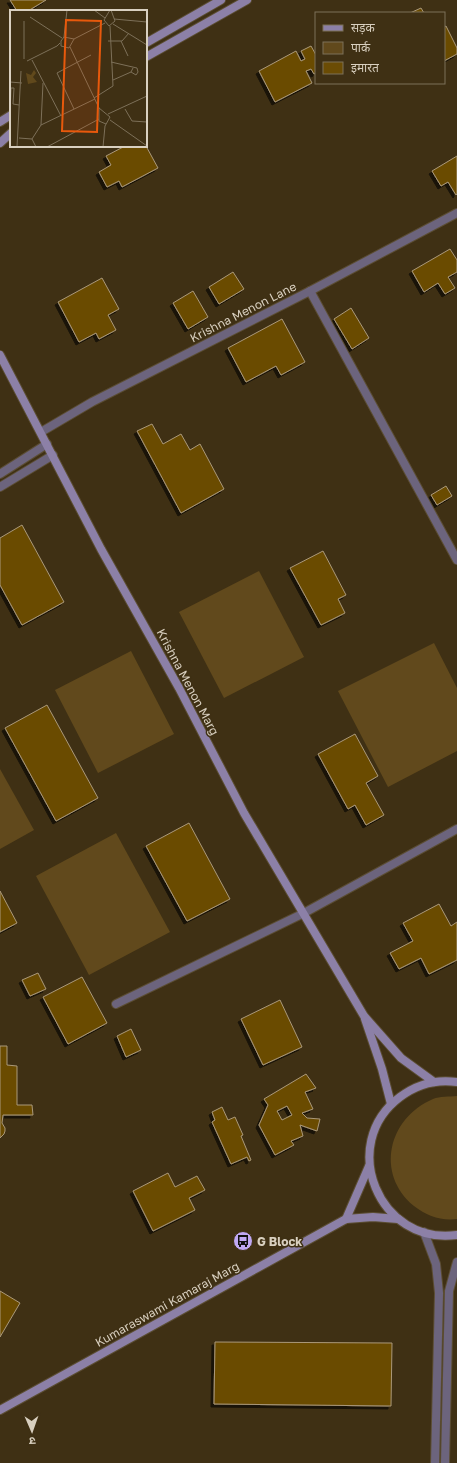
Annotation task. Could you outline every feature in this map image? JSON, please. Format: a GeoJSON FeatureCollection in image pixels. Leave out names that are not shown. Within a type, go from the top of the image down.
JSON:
{"type":"FeatureCollection","features":[{"type":"Feature","properties":{"kind":"main road"},"geometry":{"type":"LineString","coordinates":[[147,41],[221,0]]}},
{"type":"Feature","properties":{"kind":"main road"},"geometry":{"type":"LineString","coordinates":[[147,56],[247,0]]}},
{"type":"Feature","properties":{"kind":"main road"},"geometry":{"type":"LineString","coordinates":[[0,122],[10,116]]}},
{"type":"Feature","properties":{"kind":"main road"},"geometry":{"type":"LineString","coordinates":[[0,143],[10,134]]}},
{"type":"Feature","properties":{"kind":"main road","name":"Krishna Menon Marg"},"geometry":{"type":"LineString","coordinates":[[0,355],[101,549],[179,688],[244,813],[364,1016],[401,1058],[434,1082]]}},
{"type":"Feature","properties":{"kind":"main road","name":"Krishna Menon Marg"},"geometry":{"type":"LineString","coordinates":[[364,1016],[382,1069],[391,1104]]}},
{"type":"Feature","properties":{"kind":"main road"},"geometry":{"type":"LineString","coordinates":[[457,1082],[434,1082],[411,1089],[391,1104],[380,1117],[373,1132],[369,1149],[369,1166],[374,1186],[383,1204],[410,1227],[437,1235],[457,1235]]}},
{"type":"Feature","properties":{"kind":"main road"},"geometry":{"type":"LineString","coordinates":[[346,1218],[369,1166]]}},
{"type":"Feature","properties":{"kind":"main road","name":"Kumaraswami Kamaraj Marg"},"geometry":{"type":"LineString","coordinates":[[0,1410],[346,1218],[398,1218]]}},
{"type":"Feature","properties":{"kind":"street","name":"Krishna Menon Lane"},"geometry":{"type":"LineString","coordinates":[[41,432],[92,402],[310,291],[457,213]]}},
{"type":"Feature","properties":{"kind":"street"},"geometry":{"type":"LineString","coordinates":[[310,291],[457,560]]}},
{"type":"Feature","properties":{"kind":"street"},"geometry":{"type":"LineString","coordinates":[[0,474],[47,444]]}},
{"type":"Feature","properties":{"kind":"street"},"geometry":{"type":"LineString","coordinates":[[0,487],[53,456]]}},
{"type":"Feature","properties":{"kind":"street"},"geometry":{"type":"LineString","coordinates":[[116,1004],[304,913],[457,829]]}},
{"type":"Feature","properties":{"kind":"street"},"geometry":{"type":"LineString","coordinates":[[424,1232],[436,1264],[439,1293],[435,1463]]}},
{"type":"Feature","properties":{"kind":"street"},"geometry":{"type":"LineString","coordinates":[[445,1463],[449,1291],[457,1262]]}},
{"type":"Feature","properties":{"kind":"green space"},"geometry":{"type":"Polygon","coordinates":[[[259,571],[304,657],[224,698],[179,612],[259,571]]]}},
{"type":"Feature","properties":{"kind":"green space"},"geometry":{"type":"Polygon","coordinates":[[[434,643],[457,688],[457,751],[388,787],[338,691],[434,643]]]}},
{"type":"Feature","properties":{"kind":"green space"},"geometry":{"type":"Polygon","coordinates":[[[131,651],[174,734],[98,773],[55,690],[131,651]]]}},
{"type":"Feature","properties":{"kind":"green space"},"geometry":{"type":"Polygon","coordinates":[[[0,769],[34,830],[0,849],[0,769]]]}},
{"type":"Feature","properties":{"kind":"green space"},"geometry":{"type":"Polygon","coordinates":[[[116,833],[170,932],[89,975],[36,876],[116,833]]]}},
{"type":"Feature","properties":{"kind":"green space"},"geometry":{"type":"Polygon","coordinates":[[[457,1096],[457,1219],[445,1219],[434,1217],[419,1210],[402,1193],[394,1178],[391,1163],[392,1148],[397,1133],[406,1119],[418,1108],[436,1098],[457,1096]]]}},
{"type":"Feature","properties":{"kind":"building"},"geometry":{"type":"Polygon","coordinates":[[[10,0],[46,0],[30,10],[16,10],[10,0]]]}},
{"type":"Feature","properties":{"kind":"building"},"geometry":{"type":"Polygon","coordinates":[[[421,8],[423,12],[412,12],[421,8]]]}},
{"type":"Feature","properties":{"kind":"building"},"geometry":{"type":"Polygon","coordinates":[[[445,26],[457,48],[457,54],[445,60],[445,26]]]}},
{"type":"Feature","properties":{"kind":"building"},"geometry":{"type":"Polygon","coordinates":[[[311,46],[315,53],[315,74],[311,69],[306,71],[312,83],[275,102],[259,71],[296,51],[301,61],[305,59],[301,51],[311,46]]]}},
{"type":"Feature","properties":{"kind":"building"},"geometry":{"type":"Polygon","coordinates":[[[123,147],[147,147],[158,168],[122,187],[119,181],[107,187],[99,172],[111,165],[106,156],[123,147]]]}},
{"type":"Feature","properties":{"kind":"building"},"geometry":{"type":"Polygon","coordinates":[[[457,156],[456,195],[448,182],[441,186],[432,171],[457,156]]]}},
{"type":"Feature","properties":{"kind":"building"},"geometry":{"type":"Polygon","coordinates":[[[450,249],[457,260],[457,272],[448,277],[455,288],[445,294],[438,283],[424,292],[412,271],[450,249]]]}},
{"type":"Feature","properties":{"kind":"building"},"geometry":{"type":"Polygon","coordinates":[[[233,272],[244,289],[219,304],[209,287],[233,272]]]}},
{"type":"Feature","properties":{"kind":"building"},"geometry":{"type":"Polygon","coordinates":[[[102,278],[119,309],[108,315],[116,330],[99,339],[96,333],[79,342],[58,302],[102,278]]]}},
{"type":"Feature","properties":{"kind":"building"},"geometry":{"type":"Polygon","coordinates":[[[193,291],[208,317],[188,329],[173,303],[193,291]]]}},
{"type":"Feature","properties":{"kind":"building"},"geometry":{"type":"Polygon","coordinates":[[[351,308],[369,338],[352,349],[334,319],[351,308]]]}},
{"type":"Feature","properties":{"kind":"building"},"geometry":{"type":"Polygon","coordinates":[[[282,319],[305,362],[281,375],[276,366],[246,382],[228,348],[282,319]]]}},
{"type":"Feature","properties":{"kind":"building"},"geometry":{"type":"Polygon","coordinates":[[[152,424],[163,444],[181,434],[190,450],[200,444],[224,489],[181,513],[137,431],[152,424]]]}},
{"type":"Feature","properties":{"kind":"building"},"geometry":{"type":"Polygon","coordinates":[[[446,486],[452,496],[437,505],[431,495],[446,486]]]}},
{"type":"Feature","properties":{"kind":"building"},"geometry":{"type":"Polygon","coordinates":[[[22,525],[64,602],[22,625],[0,585],[0,538],[22,525]]]}},
{"type":"Feature","properties":{"kind":"building"},"geometry":{"type":"Polygon","coordinates":[[[323,551],[346,595],[338,599],[345,613],[321,625],[290,568],[323,551]]]}},
{"type":"Feature","properties":{"kind":"building"},"geometry":{"type":"Polygon","coordinates":[[[47,705],[98,798],[56,821],[5,728],[47,705]]]}},
{"type":"Feature","properties":{"kind":"building"},"geometry":{"type":"Polygon","coordinates":[[[355,734],[378,776],[366,783],[384,815],[366,825],[355,805],[348,809],[318,754],[355,734]]]}},
{"type":"Feature","properties":{"kind":"building"},"geometry":{"type":"Polygon","coordinates":[[[189,823],[230,899],[187,921],[146,846],[189,823]]]}},
{"type":"Feature","properties":{"kind":"building"},"geometry":{"type":"Polygon","coordinates":[[[0,891],[17,923],[0,932],[0,891]]]}},
{"type":"Feature","properties":{"kind":"building"},"geometry":{"type":"Polygon","coordinates":[[[439,904],[451,926],[457,922],[457,960],[429,974],[421,958],[399,969],[390,953],[413,941],[403,923],[439,904]]]}},
{"type":"Feature","properties":{"kind":"building"},"geometry":{"type":"Polygon","coordinates":[[[38,973],[46,989],[30,996],[22,980],[38,973]]]}},
{"type":"Feature","properties":{"kind":"building"},"geometry":{"type":"Polygon","coordinates":[[[82,977],[107,1023],[68,1044],[43,997],[82,977]]]}},
{"type":"Feature","properties":{"kind":"building"},"geometry":{"type":"Polygon","coordinates":[[[280,1000],[302,1047],[263,1065],[241,1019],[280,1000]]]}},
{"type":"Feature","properties":{"kind":"building"},"geometry":{"type":"Polygon","coordinates":[[[131,1029],[141,1050],[126,1057],[117,1036],[131,1029]]]}},
{"type":"Feature","properties":{"kind":"building"},"geometry":{"type":"Polygon","coordinates":[[[0,1046],[7,1046],[7,1065],[17,1066],[17,1105],[32,1105],[33,1115],[3,1115],[2,1123],[5,1131],[0,1138],[0,1046]]]}},
{"type":"Feature","properties":{"kind":"building"},"geometry":{"type":"Polygon","coordinates":[[[306,1074],[316,1088],[305,1092],[313,1109],[302,1113],[307,1118],[320,1119],[317,1131],[300,1125],[303,1136],[291,1141],[294,1145],[275,1155],[259,1125],[268,1105],[264,1099],[306,1074]],[[287,1106],[277,1111],[282,1120],[292,1115],[287,1106]]]}},
{"type":"Feature","properties":{"kind":"building"},"geometry":{"type":"Polygon","coordinates":[[[222,1107],[228,1120],[235,1117],[243,1135],[241,1136],[251,1160],[249,1161],[247,1157],[231,1164],[212,1122],[215,1120],[212,1112],[222,1107]]]}},
{"type":"Feature","properties":{"kind":"building"},"geometry":{"type":"Polygon","coordinates":[[[168,1173],[175,1187],[197,1176],[205,1190],[189,1198],[195,1210],[153,1231],[133,1191],[168,1173]]]}},
{"type":"Feature","properties":{"kind":"building"},"geometry":{"type":"Polygon","coordinates":[[[0,1291],[20,1303],[0,1337],[0,1291]]]}},
{"type":"Feature","properties":{"kind":"building"},"geometry":{"type":"Polygon","coordinates":[[[215,1342],[392,1343],[391,1406],[214,1404],[215,1342]]]}},
{"type":"Feature","properties":{"kind":"place","name":"G Block"},"geometry":{"type":"Point","coordinates":[243,1241]}}]}
